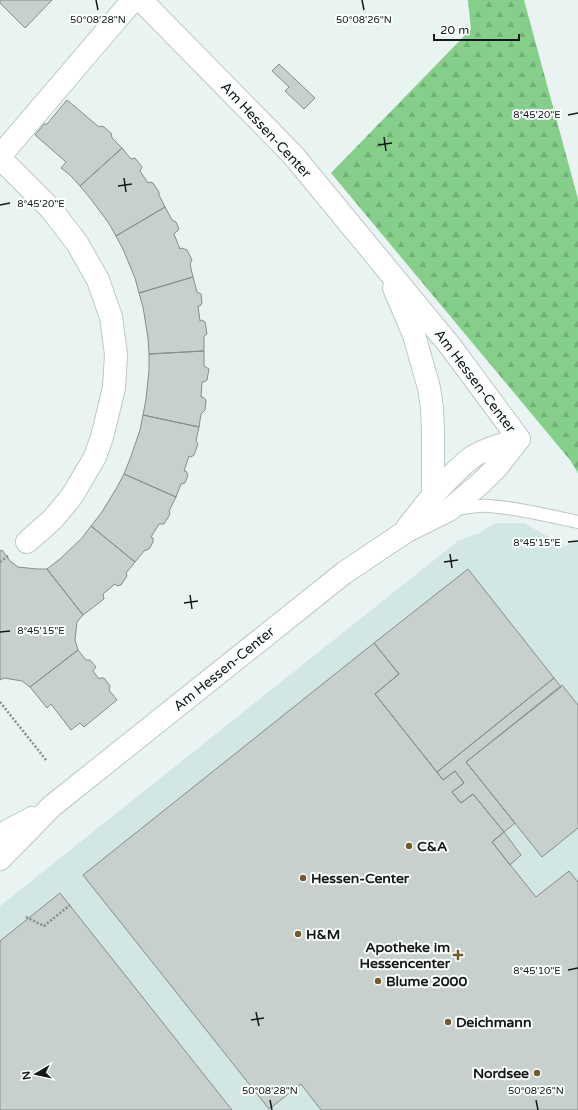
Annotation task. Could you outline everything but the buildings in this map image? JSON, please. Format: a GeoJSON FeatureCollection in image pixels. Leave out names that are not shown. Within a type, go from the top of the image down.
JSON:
{"type":"FeatureCollection","features":[{"type":"Feature","properties":{"kind":"street"},"geometry":{"type":"LineString","coordinates":[[27,542],[53,519],[72,496],[95,457],[102,437],[114,388],[116,354],[111,317],[98,280],[76,243],[50,208],[0,157],[133,0]]}},
{"type":"Feature","properties":{"kind":"street","name":"Am Hessen-Center"},"geometry":{"type":"LineString","coordinates":[[141,0],[293,155],[452,347],[519,439]]}},
{"type":"Feature","properties":{"kind":"street","name":"Am Hessen-Center"},"geometry":{"type":"LineString","coordinates":[[386,266],[414,335],[429,388],[433,432],[433,495]]}},
{"type":"Feature","properties":{"kind":"street","name":"Am Hessen-Center"},"geometry":{"type":"LineString","coordinates":[[404,532],[433,495],[467,461],[487,450],[519,439]]}},
{"type":"Feature","properties":{"kind":"street","name":"Am Hessen-Center"},"geometry":{"type":"LineString","coordinates":[[0,860],[52,806],[344,573],[404,532],[449,510],[497,467],[519,439]]}},
{"type":"Feature","properties":{"kind":"street","name":"Am Hessen-Center"},"geometry":{"type":"LineString","coordinates":[[0,835],[48,811]]}},
{"type":"Feature","properties":{"kind":"lane"},"geometry":{"type":"LineString","coordinates":[[449,510],[475,506],[488,506],[526,510],[578,522]]}},
{"type":"Feature","properties":{"kind":"path"},"geometry":{"type":"LineString","coordinates":[[0,702],[46,760]]}},
{"type":"Feature","properties":{"kind":"path"},"geometry":{"type":"LineString","coordinates":[[26,917],[44,926],[70,905]]}},
{"type":"Feature","properties":{"kind":"shaded area"},"geometry":{"type":"Polygon","coordinates":[[[495,523],[524,523],[565,546],[578,541],[578,1110],[0,1110],[0,906],[458,541],[479,533],[495,523]]]}},
{"type":"Feature","properties":{"kind":"green space"},"geometry":{"type":"Polygon","coordinates":[[[468,0],[524,0],[578,199],[578,473],[570,460],[331,173],[471,29],[468,0]]]}},
{"type":"Feature","properties":{"kind":"place","name":"C&A"},"geometry":{"type":"Point","coordinates":[409,846]}},
{"type":"Feature","properties":{"kind":"place","name":"Hessen-Center"},"geometry":{"type":"Point","coordinates":[303,878]}},
{"type":"Feature","properties":{"kind":"place","name":"H&M"},"geometry":{"type":"Point","coordinates":[298,934]}},
{"type":"Feature","properties":{"kind":"place","name":"Apotheke im Hessencenter"},"geometry":{"type":"Point","coordinates":[458,955]}},
{"type":"Feature","properties":{"kind":"place","name":"Blume 2000"},"geometry":{"type":"Point","coordinates":[378,981]}},
{"type":"Feature","properties":{"kind":"place","name":"Deichmann"},"geometry":{"type":"Point","coordinates":[448,1022]}},
{"type":"Feature","properties":{"kind":"place","name":"Nordsee"},"geometry":{"type":"Point","coordinates":[537,1073]}}]}
